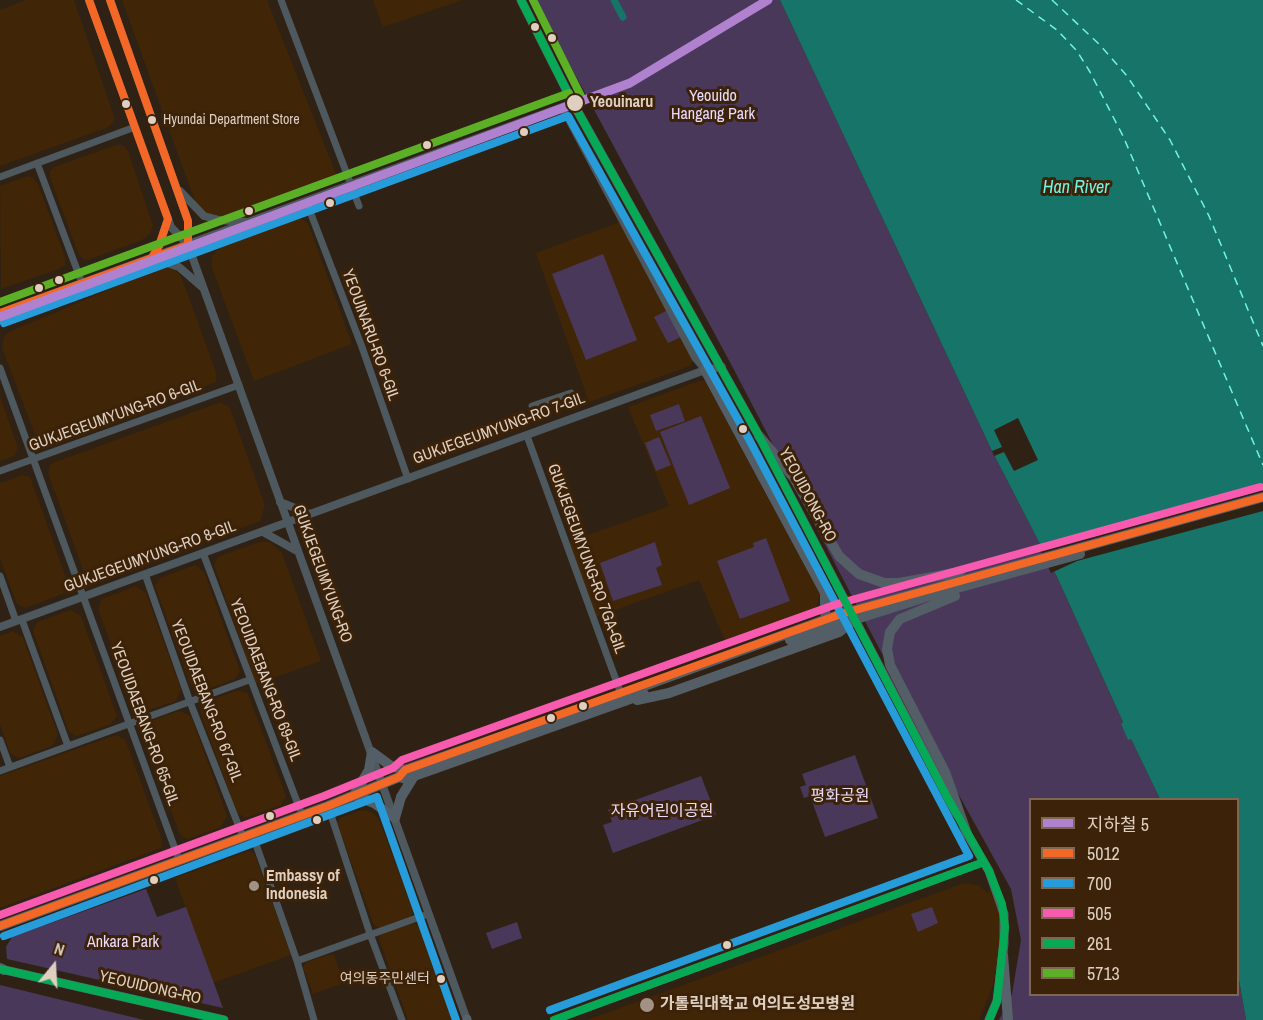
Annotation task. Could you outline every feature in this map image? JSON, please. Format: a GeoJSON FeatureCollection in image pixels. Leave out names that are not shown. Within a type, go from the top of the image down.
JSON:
{"type":"FeatureCollection","features":[{"type":"Feature","properties":{"kind":"highway"},"geometry":{"type":"LineString","coordinates":[[1003,955],[1006,1020]]}},
{"type":"Feature","properties":{"kind":"highway"},"geometry":{"type":"LineString","coordinates":[[997,1000],[1004,1009],[1006,1020]]}},
{"type":"Feature","properties":{"kind":"main road","name":"YEOUIDONG-RO"},"geometry":{"type":"LineString","coordinates":[[521,0],[573,103],[722,367],[849,604],[967,834],[984,862],[1002,904],[1003,955],[997,1000],[988,1020]]}},
{"type":"Feature","properties":{"kind":"main road"},"geometry":{"type":"LineString","coordinates":[[705,370],[825,593],[825,613]]}},
{"type":"Feature","properties":{"kind":"main road"},"geometry":{"type":"LineString","coordinates":[[759,436],[794,478],[842,560],[859,573],[891,583],[916,582],[1020,557],[1040,561]]}},
{"type":"Feature","properties":{"kind":"main road"},"geometry":{"type":"LineString","coordinates":[[0,933],[3,923],[328,806],[406,774],[609,699],[658,685],[836,624],[1040,561],[1263,497]]}},
{"type":"Feature","properties":{"kind":"main road"},"geometry":{"type":"LineString","coordinates":[[967,834],[937,752],[888,658],[888,640],[900,619],[950,597],[1010,580],[1040,561],[1263,504]]}},
{"type":"Feature","properties":{"kind":"main road"},"geometry":{"type":"LineString","coordinates":[[609,699],[629,685],[849,604]]}},
{"type":"Feature","properties":{"kind":"main road"},"geometry":{"type":"LineString","coordinates":[[621,702],[669,693],[839,632],[856,618]]}},
{"type":"Feature","properties":{"kind":"main road"},"geometry":{"type":"LineString","coordinates":[[839,632],[864,633]]}},
{"type":"Feature","properties":{"kind":"main road"},"geometry":{"type":"LineString","coordinates":[[406,774],[621,702],[658,685]]}},
{"type":"Feature","properties":{"kind":"main road"},"geometry":{"type":"LineString","coordinates":[[354,795],[369,770],[372,752],[406,774]]}},
{"type":"Feature","properties":{"kind":"main road"},"geometry":{"type":"LineString","coordinates":[[354,795],[374,803],[395,818],[406,774]]}},
{"type":"Feature","properties":{"kind":"main road","name":"YEOUIDONG-RO"},"geometry":{"type":"LineString","coordinates":[[1,969],[224,1020]]}},
{"type":"Feature","properties":{"kind":"street","name":"GUKJEGEUMYUNG-RO"},"geometry":{"type":"LineString","coordinates":[[89,0],[171,227],[188,245]]}},
{"type":"Feature","properties":{"kind":"street","name":"GUKJEGEUMYUNG-RO"},"geometry":{"type":"LineString","coordinates":[[110,0],[188,221],[188,245],[203,288],[467,1020]]}},
{"type":"Feature","properties":{"kind":"street"},"geometry":{"type":"LineString","coordinates":[[281,0],[359,206]]}},
{"type":"Feature","properties":{"kind":"street"},"geometry":{"type":"LineString","coordinates":[[0,313],[573,103]]}},
{"type":"Feature","properties":{"kind":"street"},"geometry":{"type":"LineString","coordinates":[[562,107],[695,358],[705,370]]}},
{"type":"Feature","properties":{"kind":"street"},"geometry":{"type":"LineString","coordinates":[[0,177],[135,127]]}},
{"type":"Feature","properties":{"kind":"street"},"geometry":{"type":"LineString","coordinates":[[38,163],[82,283]]}},
{"type":"Feature","properties":{"kind":"street"},"geometry":{"type":"LineString","coordinates":[[177,188],[204,216],[219,220],[248,222]]}},
{"type":"Feature","properties":{"kind":"street","name":"YEOUINARU-RO 6-GIL"},"geometry":{"type":"LineString","coordinates":[[306,201],[362,347],[408,479]]}},
{"type":"Feature","properties":{"kind":"street"},"geometry":{"type":"LineString","coordinates":[[151,259],[159,246],[168,219]]}},
{"type":"Feature","properties":{"kind":"street"},"geometry":{"type":"LineString","coordinates":[[151,259],[179,267],[203,288]]}},
{"type":"Feature","properties":{"kind":"street","name":"GUKJEGEUMYUNG-RO 7-GIL"},"geometry":{"type":"LineString","coordinates":[[288,523],[705,370],[722,367]]}},
{"type":"Feature","properties":{"kind":"street","name":"YEOUIDAEBANG-RO 65-GIL"},"geometry":{"type":"LineString","coordinates":[[0,368],[178,860]]}},
{"type":"Feature","properties":{"kind":"street","name":"GUKJEGEUMYUNG-RO 6-GIL"},"geometry":{"type":"LineString","coordinates":[[0,471],[239,385]]}},
{"type":"Feature","properties":{"kind":"street"},"geometry":{"type":"LineString","coordinates":[[532,406],[571,393]]}},
{"type":"Feature","properties":{"kind":"street","name":"GUKJEGEUMYUNG-RO 7GA-GIL"},"geometry":{"type":"LineString","coordinates":[[528,436],[620,691]]}},
{"type":"Feature","properties":{"kind":"street"},"geometry":{"type":"LineString","coordinates":[[280,502],[302,513],[314,514]]}},
{"type":"Feature","properties":{"kind":"street","name":"GUKJEGEUMYUNG-RO 8-GIL"},"geometry":{"type":"LineString","coordinates":[[0,627],[288,523]]}},
{"type":"Feature","properties":{"kind":"street"},"geometry":{"type":"LineString","coordinates":[[263,531],[298,552]]}},
{"type":"Feature","properties":{"kind":"street","name":"YEOUIDAEBANG-RO 69-GIL"},"geometry":{"type":"LineString","coordinates":[[203,553],[249,680],[302,815]]}},
{"type":"Feature","properties":{"kind":"street","name":"YEOUIDAEBANG-RO 67-GIL"},"geometry":{"type":"LineString","coordinates":[[145,574],[190,702],[248,835],[297,961],[314,1020]]}},
{"type":"Feature","properties":{"kind":"street"},"geometry":{"type":"LineString","coordinates":[[0,576],[68,746]]}},
{"type":"Feature","properties":{"kind":"street"},"geometry":{"type":"LineString","coordinates":[[0,771],[249,680]]}},
{"type":"Feature","properties":{"kind":"street"},"geometry":{"type":"LineString","coordinates":[[0,740],[10,767]]}},
{"type":"Feature","properties":{"kind":"street"},"geometry":{"type":"LineString","coordinates":[[328,806],[370,934],[402,1020]]}},
{"type":"Feature","properties":{"kind":"street"},"geometry":{"type":"LineString","coordinates":[[554,1020],[984,862]]}},
{"type":"Feature","properties":{"kind":"street"},"geometry":{"type":"LineString","coordinates":[[297,961],[428,914]]}},
{"type":"Feature","properties":{"kind":"shaded area"},"geometry":{"type":"Polygon","coordinates":[[[26,0],[74,0],[115,119],[109,127],[0,166],[0,10],[26,0]]]}},
{"type":"Feature","properties":{"kind":"shaded area"},"geometry":{"type":"Polygon","coordinates":[[[122,0],[267,0],[336,174],[334,181],[240,214],[223,218],[205,213],[196,204],[122,0]]]}},
{"type":"Feature","properties":{"kind":"shaded area"},"geometry":{"type":"Polygon","coordinates":[[[373,0],[463,0],[383,27],[373,0]]]}},
{"type":"Feature","properties":{"kind":"shaded area"},"geometry":{"type":"Polygon","coordinates":[[[116,145],[123,145],[128,151],[153,226],[150,233],[142,240],[88,260],[83,259],[78,253],[50,172],[54,167],[116,145]]]}},
{"type":"Feature","properties":{"kind":"shaded area"},"geometry":{"type":"Polygon","coordinates":[[[27,176],[33,178],[38,184],[65,257],[65,265],[1,289],[0,186],[27,176]]]}},
{"type":"Feature","properties":{"kind":"shaded area"},"geometry":{"type":"Polygon","coordinates":[[[299,217],[308,223],[352,344],[254,381],[212,268],[212,256],[222,245],[299,217]]]}},
{"type":"Feature","properties":{"kind":"shaded area"},"geometry":{"type":"Polygon","coordinates":[[[622,221],[694,359],[690,366],[589,402],[536,253],[622,221]]]}},
{"type":"Feature","properties":{"kind":"shaded area"},"geometry":{"type":"Polygon","coordinates":[[[162,267],[175,270],[181,276],[217,375],[216,382],[47,444],[38,442],[2,348],[4,337],[9,332],[162,267]]]}},
{"type":"Feature","properties":{"kind":"shaded area"},"geometry":{"type":"Polygon","coordinates":[[[699,381],[705,381],[820,594],[816,608],[810,612],[726,643],[699,580],[596,617],[569,542],[669,506],[628,407],[699,381]]]}},
{"type":"Feature","properties":{"kind":"shaded area"},"geometry":{"type":"Polygon","coordinates":[[[0,396],[18,448],[14,456],[0,461],[0,396]]]}},
{"type":"Feature","properties":{"kind":"shaded area"},"geometry":{"type":"Polygon","coordinates":[[[221,402],[230,408],[265,505],[260,521],[97,582],[90,581],[85,575],[48,473],[50,464],[221,402]]]}},
{"type":"Feature","properties":{"kind":"shaded area"},"geometry":{"type":"Polygon","coordinates":[[[22,475],[30,477],[69,586],[65,593],[25,608],[17,604],[0,559],[0,483],[22,475]]]}},
{"type":"Feature","properties":{"kind":"shaded area"},"geometry":{"type":"Polygon","coordinates":[[[259,542],[270,542],[282,553],[321,661],[256,684],[214,565],[218,557],[259,542]]]}},
{"type":"Feature","properties":{"kind":"shaded area"},"geometry":{"type":"Polygon","coordinates":[[[195,565],[204,572],[240,671],[235,679],[200,692],[191,686],[155,586],[160,578],[195,565]]]}},
{"type":"Feature","properties":{"kind":"shaded area"},"geometry":{"type":"Polygon","coordinates":[[[136,586],[146,593],[181,690],[176,701],[142,712],[134,708],[98,608],[102,599],[136,586]]]}},
{"type":"Feature","properties":{"kind":"shaded area"},"geometry":{"type":"Polygon","coordinates":[[[71,610],[81,616],[117,716],[111,724],[77,736],[69,732],[33,631],[37,622],[71,610]]]}},
{"type":"Feature","properties":{"kind":"shaded area"},"geometry":{"type":"Polygon","coordinates":[[[13,631],[23,638],[58,735],[52,746],[19,758],[10,753],[0,724],[0,636],[13,631]]]}},
{"type":"Feature","properties":{"kind":"shaded area"},"geometry":{"type":"Polygon","coordinates":[[[238,690],[248,694],[286,796],[281,805],[245,818],[237,812],[200,711],[205,702],[238,690]]]}},
{"type":"Feature","properties":{"kind":"shaded area"},"geometry":{"type":"Polygon","coordinates":[[[179,711],[191,716],[227,816],[221,827],[188,839],[180,835],[142,732],[148,722],[179,711]]]}},
{"type":"Feature","properties":{"kind":"shaded area"},"geometry":{"type":"Polygon","coordinates":[[[116,735],[125,739],[162,840],[161,848],[0,908],[0,776],[116,735]]]}},
{"type":"Feature","properties":{"kind":"shaded area"},"geometry":{"type":"Polygon","coordinates":[[[362,810],[372,812],[379,819],[413,911],[411,916],[379,928],[374,925],[337,823],[340,818],[362,810]]]}},
{"type":"Feature","properties":{"kind":"shaded area"},"geometry":{"type":"Polygon","coordinates":[[[249,851],[254,853],[291,955],[213,983],[175,878],[249,851]]]}},
{"type":"Feature","properties":{"kind":"shaded area"},"geometry":{"type":"Polygon","coordinates":[[[964,883],[978,885],[988,893],[989,889],[998,908],[1001,927],[999,956],[992,988],[979,1020],[587,1020],[964,883]]]}},
{"type":"Feature","properties":{"kind":"shaded area"},"geometry":{"type":"Polygon","coordinates":[[[413,923],[418,925],[453,1020],[408,1020],[379,939],[381,934],[413,923]]]}},
{"type":"Feature","properties":{"kind":"shaded area"},"geometry":{"type":"Polygon","coordinates":[[[334,955],[344,983],[313,994],[303,967],[306,962],[334,955]]]}},
{"type":"Feature","properties":{"kind":"green space","name":"Yeouido Hangang Park"},"geometry":{"type":"Polygon","coordinates":[[[535,0],[780,0],[992,451],[1057,577],[1123,722],[1121,724],[1128,739],[1131,739],[1160,798],[1029,798],[1029,996],[1239,996],[1239,980],[1246,1020],[999,1020],[1012,994],[1021,940],[1011,889],[904,696],[732,366],[535,0]]]}},
{"type":"Feature","properties":{"kind":"green space"},"geometry":{"type":"Polygon","coordinates":[[[603,254],[637,340],[586,360],[552,274],[603,254]]]}},
{"type":"Feature","properties":{"kind":"green space"},"geometry":{"type":"Polygon","coordinates":[[[668,310],[681,337],[668,343],[654,317],[668,310]]]}},
{"type":"Feature","properties":{"kind":"green space"},"geometry":{"type":"Polygon","coordinates":[[[679,404],[685,421],[656,431],[650,415],[679,404]]]}},
{"type":"Feature","properties":{"kind":"green space"},"geometry":{"type":"Polygon","coordinates":[[[701,416],[730,488],[689,505],[660,432],[701,416]]]}},
{"type":"Feature","properties":{"kind":"green space"},"geometry":{"type":"Polygon","coordinates":[[[659,437],[671,465],[656,471],[645,443],[659,437]]]}},
{"type":"Feature","properties":{"kind":"green space"},"geometry":{"type":"Polygon","coordinates":[[[766,538],[790,601],[740,619],[717,561],[754,547],[753,543],[766,538]]]}},
{"type":"Feature","properties":{"kind":"green space"},"geometry":{"type":"Polygon","coordinates":[[[655,542],[662,565],[656,568],[662,585],[613,601],[600,563],[655,542]]]}},
{"type":"Feature","properties":{"kind":"green space","name":"평화공원"},"geometry":{"type":"Polygon","coordinates":[[[855,755],[878,818],[825,837],[810,796],[804,798],[800,787],[806,785],[802,774],[855,755]]]}},
{"type":"Feature","properties":{"kind":"green space","name":"자유어린이공원"},"geometry":{"type":"Polygon","coordinates":[[[701,776],[716,815],[613,853],[603,825],[612,822],[608,810],[701,776]]]}},
{"type":"Feature","properties":{"kind":"green space","name":"Ankara Park"},"geometry":{"type":"Polygon","coordinates":[[[146,889],[157,917],[186,907],[223,1008],[7,959],[6,947],[12,937],[146,889]]]}},
{"type":"Feature","properties":{"kind":"green space"},"geometry":{"type":"Polygon","coordinates":[[[932,907],[938,923],[918,932],[911,914],[932,907]]]}},
{"type":"Feature","properties":{"kind":"green space"},"geometry":{"type":"Polygon","coordinates":[[[517,922],[522,938],[492,949],[486,933],[517,922]]]}},
{"type":"Feature","properties":{"kind":"green space"},"geometry":{"type":"Polygon","coordinates":[[[0,985],[144,1020],[0,1020],[0,985]]]}},
{"type":"Feature","properties":{"kind":"water","name":"Han River"},"geometry":{"type":"Polygon","coordinates":[[[780,0],[1263,0],[1263,1020],[1246,1020],[1239,980],[1239,798],[1160,798],[1131,739],[1128,740],[1121,724],[1123,722],[1057,577],[992,451],[780,0]]]}},
{"type":"Feature","properties":{"kind":"pier"},"geometry":{"type":"Polygon","coordinates":[[[1018,418],[1038,460],[1014,471],[1004,452],[994,456],[992,451],[1002,447],[994,430],[1018,418]]]}},
{"type":"Feature","properties":{"kind":"pier"},"geometry":{"type":"Polygon","coordinates":[[[1263,490],[1263,511],[1077,561],[1051,573],[1037,545],[1071,542],[1263,490]]]}},
{"type":"Feature","properties":{"kind":"waterway"},"geometry":{"type":"LineString","coordinates":[[614,0],[623,17]]}},
{"type":"Feature","properties":{"kind":"ferry route"},"geometry":{"type":"LineString","coordinates":[[1016,0],[1057,30],[1077,51],[1090,72],[1123,136],[1263,465]]}},
{"type":"Feature","properties":{"kind":"ferry route"},"geometry":{"type":"LineString","coordinates":[[1052,0],[1100,45],[1127,76],[1170,140],[1209,216],[1263,346]]}},
{"type":"Feature","properties":{"kind":"metro line","name":"5"},"geometry":{"type":"LineString","coordinates":[[0,317],[630,83],[768,0]]}},
{"type":"Feature","properties":{"kind":"transit line","name":"5012"},"geometry":{"type":"LineString","coordinates":[[89,0],[168,219],[159,246],[151,259]]}},
{"type":"Feature","properties":{"kind":"transit line","name":"5012"},"geometry":{"type":"LineString","coordinates":[[0,313],[188,245],[188,221],[110,0]]}},
{"type":"Feature","properties":{"kind":"transit line","name":"261"},"geometry":{"type":"LineString","coordinates":[[521,0],[573,103],[759,436],[947,797],[989,871],[1002,904],[1005,927],[997,1001],[989,1020]]}},
{"type":"Feature","properties":{"kind":"transit line","name":"5713"},"geometry":{"type":"LineString","coordinates":[[533,0],[582,98]]}},
{"type":"Feature","properties":{"kind":"transit line","name":"5713"},"geometry":{"type":"LineString","coordinates":[[0,302],[569,93]]}},
{"type":"Feature","properties":{"kind":"transit line","name":"700"},"geometry":{"type":"LineString","coordinates":[[4,323],[568,116],[750,441],[969,856],[550,1010]]}},
{"type":"Feature","properties":{"kind":"transit line","name":"505"},"geometry":{"type":"LineString","coordinates":[[0,915],[324,796],[393,768],[402,760],[837,604],[1260,487]]}},
{"type":"Feature","properties":{"kind":"transit line","name":"5012"},"geometry":{"type":"LineString","coordinates":[[0,926],[328,806],[399,777],[405,770],[841,614],[1263,497]]}},
{"type":"Feature","properties":{"kind":"transit line","name":"700"},"geometry":{"type":"LineString","coordinates":[[4,936],[377,797],[456,1020]]}},
{"type":"Feature","properties":{"kind":"transit line","name":"261"},"geometry":{"type":"LineString","coordinates":[[554,1020],[984,862]]}},
{"type":"Feature","properties":{"kind":"transit line","name":"261"},"geometry":{"type":"LineString","coordinates":[[0,969],[224,1020]]}},
{"type":"Feature","properties":{"kind":"place","name":"Yeouinaru"},"geometry":{"type":"Point","coordinates":[575,103]}},
{"type":"Feature","properties":{"kind":"place","name":"Hyundai Department Store"},"geometry":{"type":"Point","coordinates":[152,120]}},
{"type":"Feature","properties":{"kind":"place","name":"Embassy of Indonesia"},"geometry":{"type":"Point","coordinates":[254,886]}},
{"type":"Feature","properties":{"kind":"place","name":"여의동주민센터"},"geometry":{"type":"Point","coordinates":[441,979]}},
{"type":"Feature","properties":{"kind":"place","name":"가톨릭대학교 여의도성모병원"},"geometry":{"type":"Point","coordinates":[647,1005]}}]}
